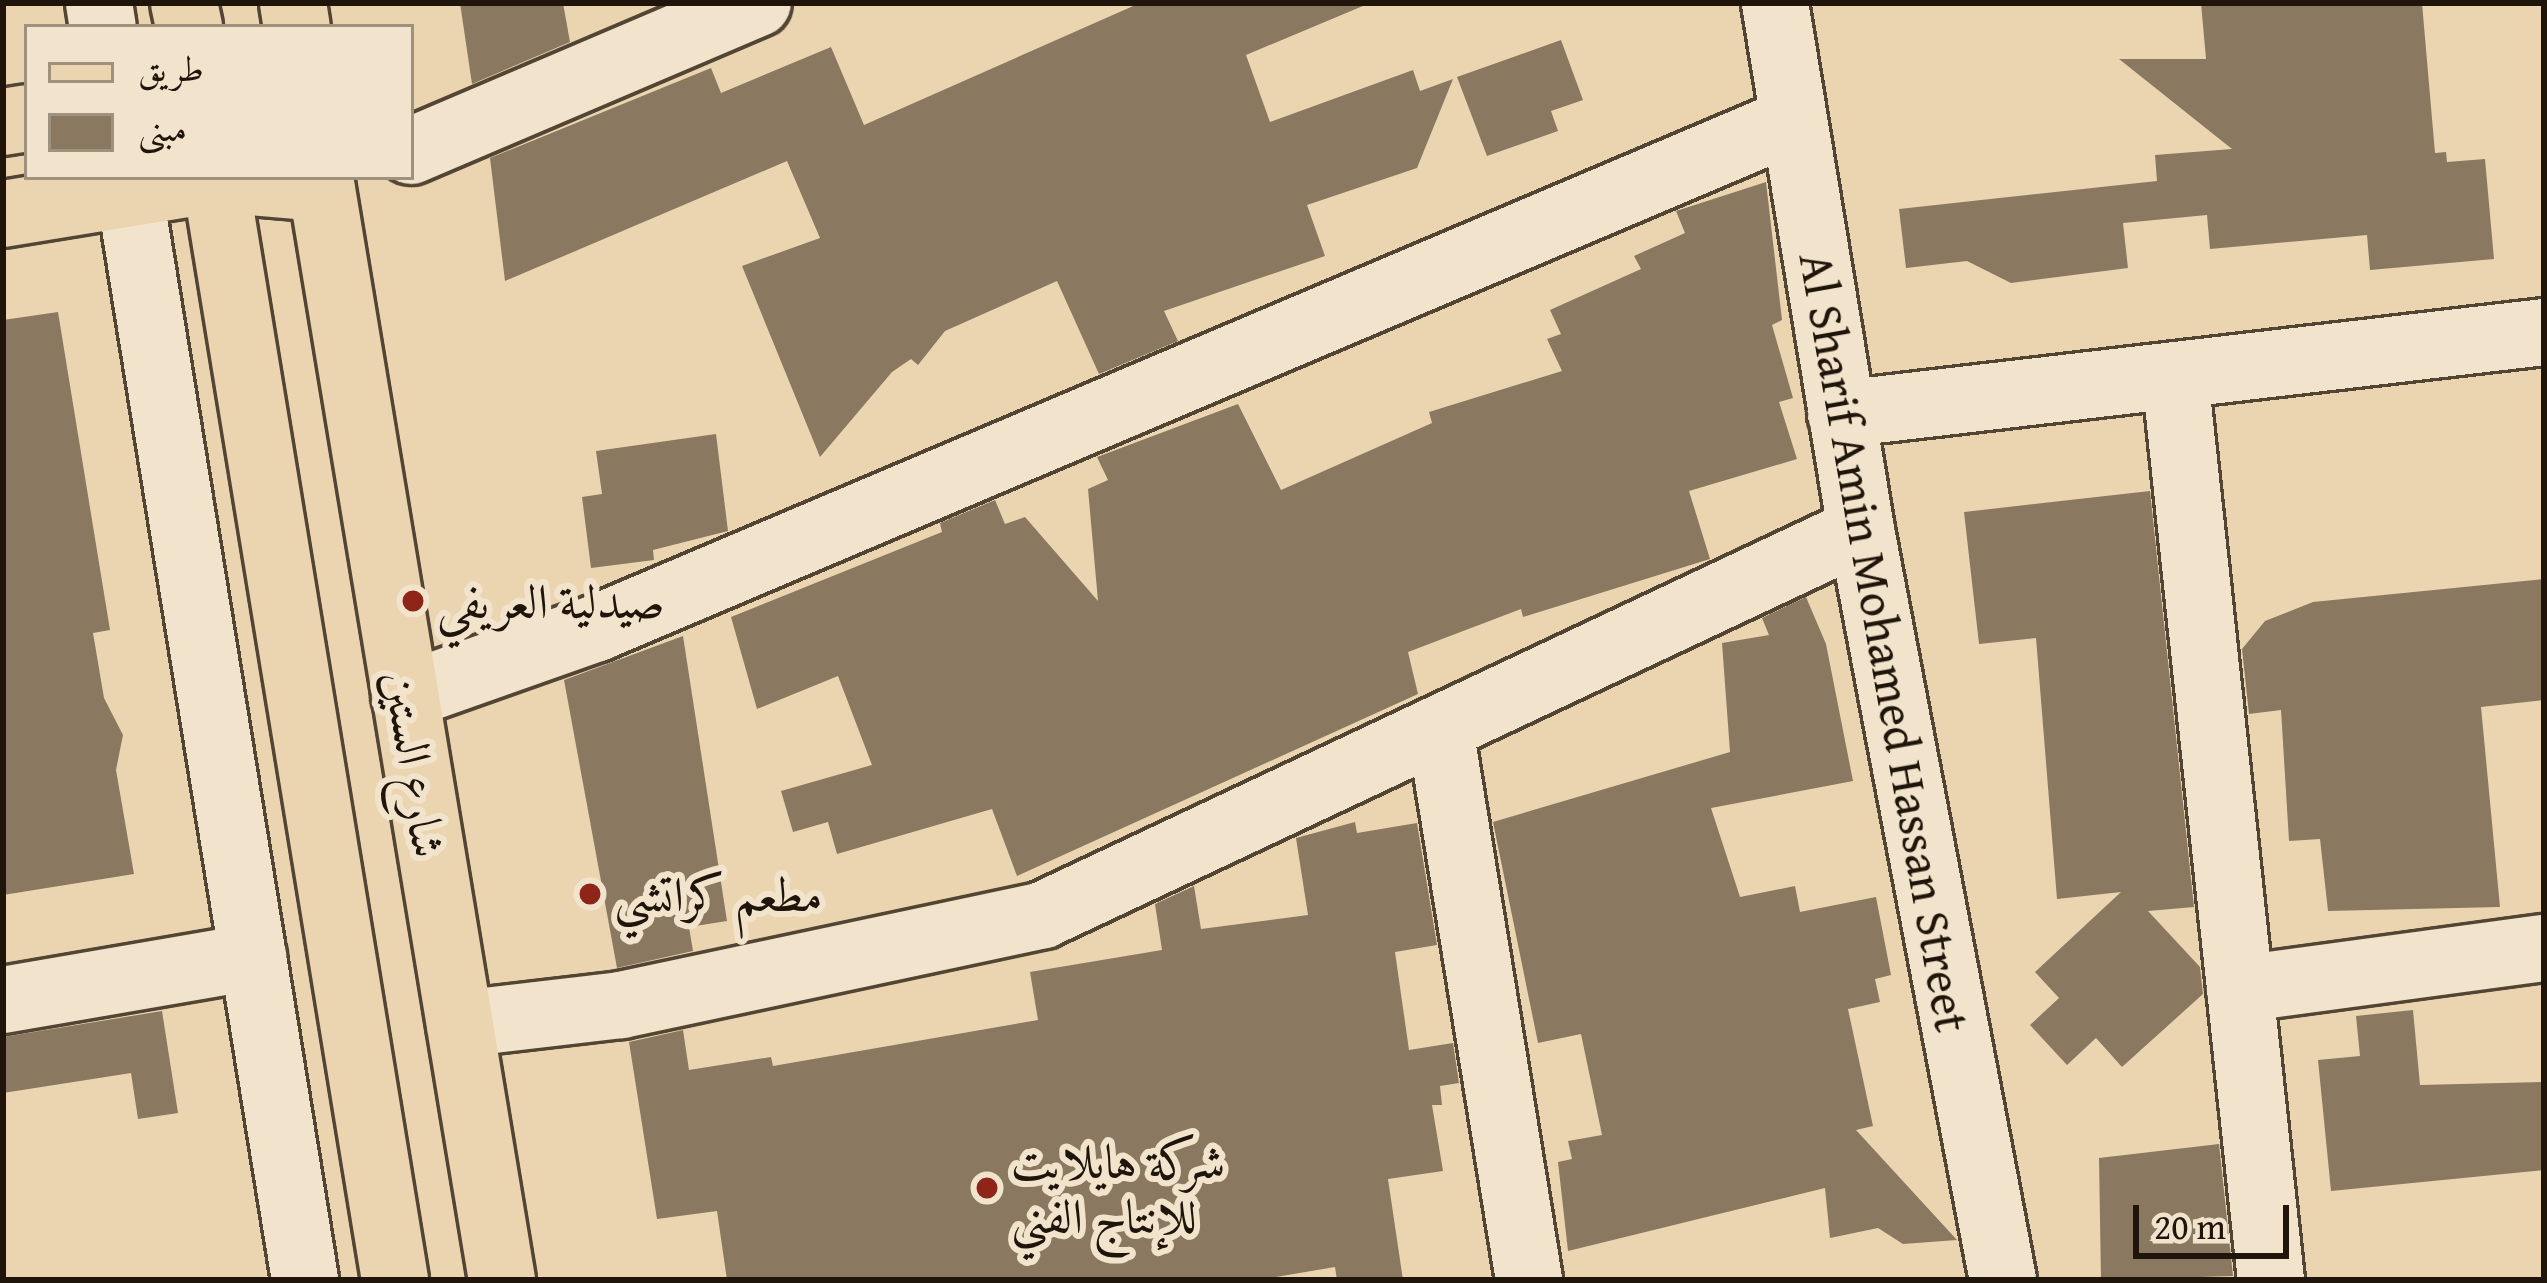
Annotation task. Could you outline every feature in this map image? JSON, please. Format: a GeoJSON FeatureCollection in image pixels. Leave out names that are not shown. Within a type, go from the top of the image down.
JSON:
{"type":"FeatureCollection","features":[{"type":"Feature","properties":{"kind":"main road"},"geometry":{"type":"LineString","coordinates":[[3,214],[128,185],[190,180]]}},
{"type":"Feature","properties":{"kind":"main road"},"geometry":{"type":"LineString","coordinates":[[215,180],[395,1280]]}},
{"type":"Feature","properties":{"kind":"main road"},"geometry":{"type":"LineString","coordinates":[[292,180],[330,181]]}},
{"type":"Feature","properties":{"kind":"main road","name":"شارع الستين"},"geometry":{"type":"LineString","coordinates":[[330,181],[405,696],[502,1280]]}},
{"type":"Feature","properties":{"kind":"street"},"geometry":{"type":"LineString","coordinates":[[414,150],[758,3]]}},
{"type":"Feature","properties":{"kind":"street","name":"Al Sharif Amin Mohamed Hassan Street"},"geometry":{"type":"LineString","coordinates":[[1775,3],[1861,530],[2003,1280]]}},
{"type":"Feature","properties":{"kind":"street"},"geometry":{"type":"LineString","coordinates":[[405,696],[597,628],[1792,121]]}},
{"type":"Feature","properties":{"kind":"street"},"geometry":{"type":"LineString","coordinates":[[128,185],[305,1280]]}},
{"type":"Feature","properties":{"kind":"street"},"geometry":{"type":"LineString","coordinates":[[1841,414],[2544,332]]}},
{"type":"Feature","properties":{"kind":"street"},"geometry":{"type":"LineString","coordinates":[[2175,376],[2272,1280]]}},
{"type":"Feature","properties":{"kind":"street"},"geometry":{"type":"LineString","coordinates":[[460,1024],[621,1005],[1043,915],[1861,530]]}},
{"type":"Feature","properties":{"kind":"street"},"geometry":{"type":"LineString","coordinates":[[1440,728],[1529,1280]]}},
{"type":"Feature","properties":{"kind":"street"},"geometry":{"type":"LineString","coordinates":[[2240,989],[2544,948]]}},
{"type":"Feature","properties":{"kind":"street"},"geometry":{"type":"LineString","coordinates":[[3,1000],[253,957]]}},
{"type":"Feature","properties":{"kind":"building"},"geometry":{"type":"Polygon","coordinates":[[[460,3],[563,3],[570,42],[472,84],[460,3]]]}},
{"type":"Feature","properties":{"kind":"building"},"geometry":{"type":"Polygon","coordinates":[[[1140,3],[1370,3],[1246,55],[1270,122],[1413,70],[1420,91],[1453,79],[1417,168],[1307,205],[1325,256],[1164,311],[1178,341],[1099,374],[1057,281],[945,331],[918,365],[911,359],[892,372],[820,457],[742,266],[820,238],[787,161],[505,281],[490,158],[711,68],[721,93],[831,47],[864,125],[1140,3]]]}},
{"type":"Feature","properties":{"kind":"building"},"geometry":{"type":"Polygon","coordinates":[[[2201,3],[2422,3],[2435,153],[2446,152],[2447,162],[2485,159],[2494,259],[2370,270],[2367,235],[2210,249],[2207,215],[2123,223],[2128,268],[2011,283],[1967,261],[1906,268],[1899,209],[2157,181],[2155,155],[2232,149],[2119,59],[2206,59],[2201,3]]]}},
{"type":"Feature","properties":{"kind":"building"},"geometry":{"type":"Polygon","coordinates":[[[1561,40],[1583,100],[1551,111],[1558,131],[1487,156],[1457,77],[1561,40]]]}},
{"type":"Feature","properties":{"kind":"building"},"geometry":{"type":"Polygon","coordinates":[[[1766,182],[1782,320],[1772,325],[1793,398],[1779,402],[1797,459],[1689,491],[1710,559],[1523,617],[1521,609],[1408,652],[1418,694],[1017,876],[992,809],[837,854],[828,822],[793,832],[781,791],[872,765],[838,676],[757,709],[731,617],[942,532],[940,523],[995,500],[1005,524],[1025,517],[1098,601],[1088,489],[1108,480],[1097,457],[1238,404],[1281,490],[1432,423],[1429,412],[1562,371],[1547,339],[1561,334],[1550,310],[1641,269],[1634,256],[1685,233],[1676,211],[1766,182]]]}},
{"type":"Feature","properties":{"kind":"building"},"geometry":{"type":"Polygon","coordinates":[[[58,312],[110,630],[93,633],[104,698],[123,735],[116,770],[134,874],[3,895],[3,320],[58,312]]]}},
{"type":"Feature","properties":{"kind":"building"},"geometry":{"type":"Polygon","coordinates":[[[716,434],[728,531],[653,550],[654,560],[591,568],[582,497],[602,494],[596,451],[716,434]]]}},
{"type":"Feature","properties":{"kind":"building"},"geometry":{"type":"Polygon","coordinates":[[[2150,491],[2194,907],[2148,911],[2200,967],[2203,994],[2122,1067],[2096,1038],[2067,1065],[2030,1025],[2059,998],[2035,972],[2121,892],[2057,899],[2036,638],[1979,644],[1964,512],[2150,491]]]}},
{"type":"Feature","properties":{"kind":"building"},"geometry":{"type":"Polygon","coordinates":[[[2544,579],[2544,700],[2481,707],[2500,907],[2328,911],[2320,839],[2289,841],[2281,710],[2249,714],[2242,649],[2265,621],[2313,602],[2544,579]]]}},
{"type":"Feature","properties":{"kind":"building"},"geometry":{"type":"Polygon","coordinates":[[[1806,597],[1826,644],[1853,781],[1711,808],[1740,897],[1795,886],[1800,912],[1876,897],[1891,975],[1875,979],[1880,1002],[1848,1009],[1873,1126],[1856,1130],[1957,1240],[1903,1244],[1878,1228],[1830,1238],[1825,1188],[1568,1251],[1558,1162],[1572,1159],[1568,1141],[1602,1135],[1581,1034],[1538,1043],[1493,822],[1730,752],[1722,643],[1769,635],[1762,618],[1806,597]]]}},
{"type":"Feature","properties":{"kind":"building"},"geometry":{"type":"Polygon","coordinates":[[[683,636],[727,921],[689,927],[693,951],[617,968],[564,680],[683,636]]]}},
{"type":"Feature","properties":{"kind":"building"},"geometry":{"type":"Polygon","coordinates":[[[1355,822],[1357,833],[1417,823],[1437,945],[1395,952],[1409,1050],[1453,1043],[1459,1083],[1440,1086],[1442,1105],[1432,1105],[1443,1171],[1388,1179],[1403,1280],[1337,1280],[1335,1267],[1258,1280],[727,1280],[717,1211],[657,1219],[629,1042],[683,1030],[689,1070],[771,1057],[773,1066],[1038,1020],[1030,972],[1162,950],[1155,904],[1194,886],[1201,929],[1308,915],[1296,838],[1355,822]]]}},
{"type":"Feature","properties":{"kind":"building"},"geometry":{"type":"Polygon","coordinates":[[[2413,1010],[2420,1085],[2544,1082],[2544,1170],[2331,1191],[2318,1060],[2360,1056],[2356,1016],[2413,1010]]]}},
{"type":"Feature","properties":{"kind":"building"},"geometry":{"type":"Polygon","coordinates":[[[162,1011],[178,1113],[138,1119],[131,1073],[3,1093],[3,1037],[162,1011]]]}},
{"type":"Feature","properties":{"kind":"building"},"geometry":{"type":"Polygon","coordinates":[[[2219,1144],[2233,1276],[2101,1280],[2099,1158],[2219,1144]]]}},
{"type":"Feature","properties":{"kind":"place","name":"صيدلية العريفي"},"geometry":{"type":"Point","coordinates":[413,601]}},
{"type":"Feature","properties":{"kind":"place","name":"مطعم كراتشي"},"geometry":{"type":"Point","coordinates":[590,894]}},
{"type":"Feature","properties":{"kind":"place","name":"شركة هايلايت للإنتاج الفني"},"geometry":{"type":"Point","coordinates":[987,1188]}}]}
